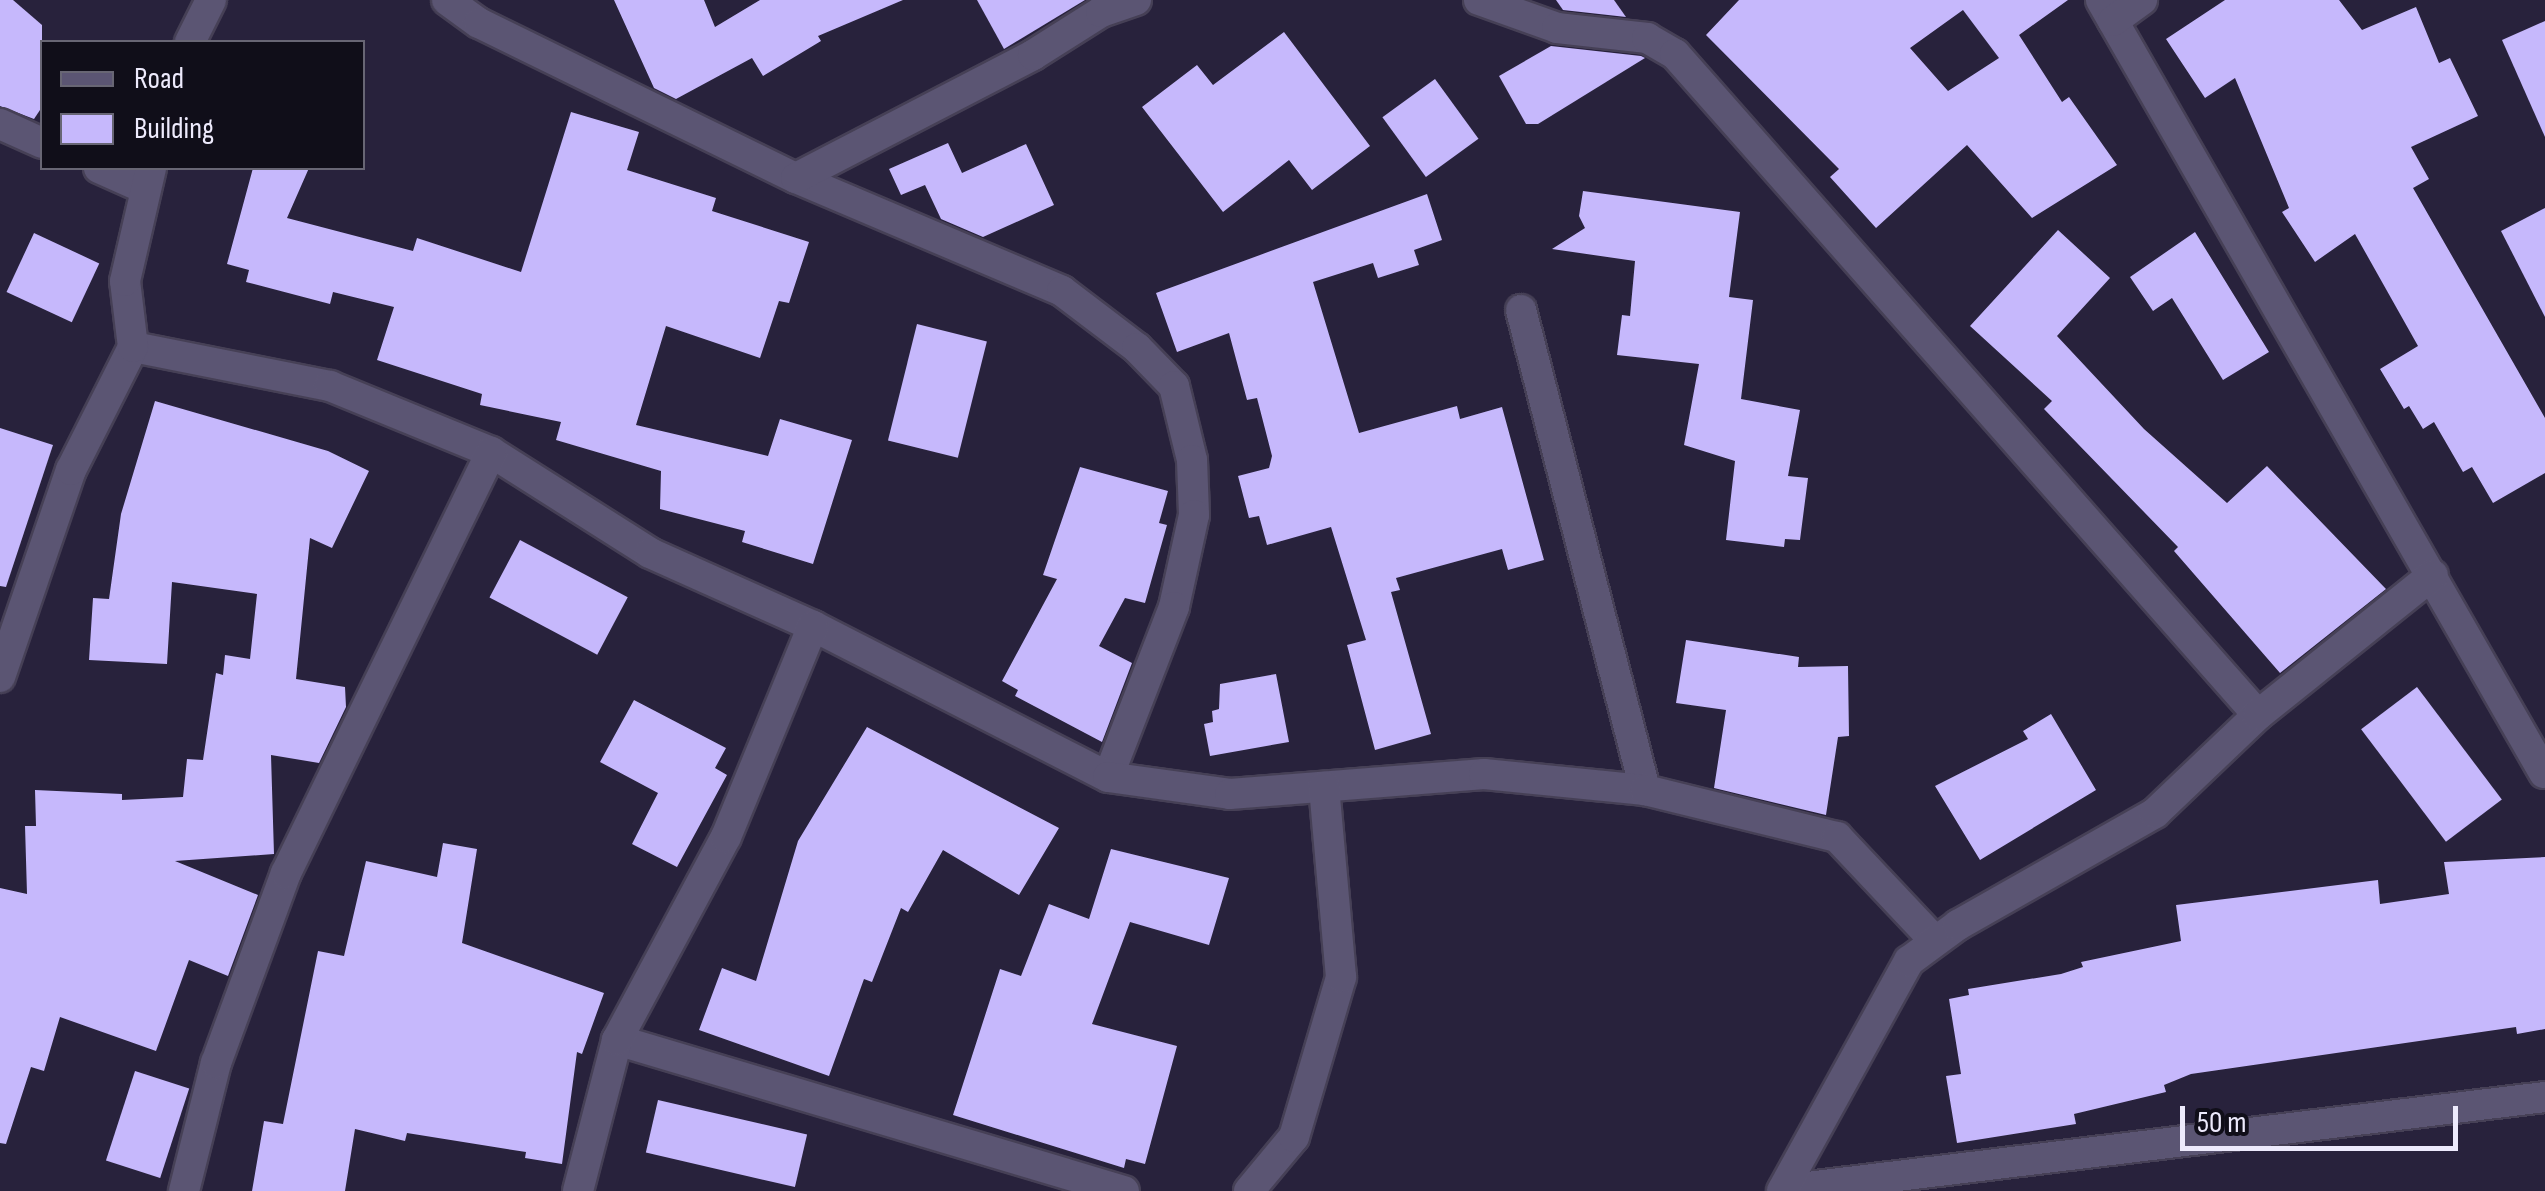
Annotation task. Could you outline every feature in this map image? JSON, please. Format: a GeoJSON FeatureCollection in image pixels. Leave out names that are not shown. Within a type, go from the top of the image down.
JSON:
{"type":"FeatureCollection","features":[{"type":"Feature","properties":{"kind":"street"},"geometry":{"type":"LineString","coordinates":[[191,40],[211,0]]}},
{"type":"Feature","properties":{"kind":"street"},"geometry":{"type":"LineString","coordinates":[[446,0],[478,22],[796,178],[1062,291],[1137,348],[1174,386],[1192,460],[1194,515],[1174,606],[1108,777]]}},
{"type":"Feature","properties":{"kind":"street"},"geometry":{"type":"LineString","coordinates":[[796,178],[1033,55],[1102,12],[1136,0]]}},
{"type":"Feature","properties":{"kind":"street"},"geometry":{"type":"LineString","coordinates":[[1479,0],[1557,28],[1647,38],[1675,54],[2258,716]]}},
{"type":"Feature","properties":{"kind":"street"},"geometry":{"type":"LineString","coordinates":[[2142,0],[2107,11],[2544,772]]}},
{"type":"Feature","properties":{"kind":"street"},"geometry":{"type":"LineString","coordinates":[[0,124],[40,141]]}},
{"type":"Feature","properties":{"kind":"street"},"geometry":{"type":"LineString","coordinates":[[0,677],[13,604],[71,470],[133,347],[126,281],[148,178],[108,170]]}},
{"type":"Feature","properties":{"kind":"street"},"geometry":{"type":"LineString","coordinates":[[1520,310],[1645,790]]}},
{"type":"Feature","properties":{"kind":"street"},"geometry":{"type":"LineString","coordinates":[[133,347],[330,386],[491,452],[650,554],[813,626],[1108,777],[1230,794],[1484,774],[1645,790],[1837,838],[1934,940]]}},
{"type":"Feature","properties":{"kind":"street"},"geometry":{"type":"LineString","coordinates":[[184,1191],[216,1063],[286,873],[491,452]]}},
{"type":"Feature","properties":{"kind":"street"},"geometry":{"type":"LineString","coordinates":[[1783,1190],[1909,961],[1934,940],[2155,814],[2258,716],[2433,575]]}},
{"type":"Feature","properties":{"kind":"street"},"geometry":{"type":"LineString","coordinates":[[578,1191],[616,1040],[726,836],[813,626]]}},
{"type":"Feature","properties":{"kind":"street"},"geometry":{"type":"LineString","coordinates":[[1249,1191],[1294,1137],[1342,977],[1324,786]]}},
{"type":"Feature","properties":{"kind":"street"},"geometry":{"type":"LineString","coordinates":[[616,1040],[1124,1191]]}},
{"type":"Feature","properties":{"kind":"street"},"geometry":{"type":"LineString","coordinates":[[1783,1190],[2545,1097]]}},
{"type":"Feature","properties":{"kind":"building"},"geometry":{"type":"Polygon","coordinates":[[[0,0],[13,0],[42,25],[40,110],[34,119],[0,106],[0,0]]]}},
{"type":"Feature","properties":{"kind":"building"},"geometry":{"type":"Polygon","coordinates":[[[614,0],[704,0],[715,27],[760,0],[903,0],[818,36],[821,41],[763,76],[752,58],[676,99],[654,88],[614,0]]]}},
{"type":"Feature","properties":{"kind":"building"},"geometry":{"type":"Polygon","coordinates":[[[977,0],[1085,0],[1004,49],[977,0]]]}},
{"type":"Feature","properties":{"kind":"building"},"geometry":{"type":"Polygon","coordinates":[[[1556,0],[1614,0],[1626,17],[1563,10],[1556,0]]]}},
{"type":"Feature","properties":{"kind":"building"},"geometry":{"type":"Polygon","coordinates":[[[1739,0],[2068,0],[2019,35],[2062,102],[2069,97],[2117,165],[2032,218],[1967,145],[1876,228],[1830,177],[1839,169],[1706,35],[1739,0]],[[1963,10],[1910,48],[1948,91],[1999,58],[1963,10]]]}},
{"type":"Feature","properties":{"kind":"building"},"geometry":{"type":"Polygon","coordinates":[[[2225,0],[2339,0],[2362,30],[2416,7],[2439,63],[2450,58],[2478,116],[2411,147],[2429,179],[2413,188],[2545,418],[2545,473],[2493,503],[2472,467],[2463,472],[2434,422],[2423,429],[2409,406],[2404,409],[2380,369],[2418,346],[2355,234],[2315,262],[2282,212],[2289,208],[2235,78],[2205,98],[2166,39],[2225,0]]]}},
{"type":"Feature","properties":{"kind":"building"},"geometry":{"type":"Polygon","coordinates":[[[2545,21],[2545,137],[2502,40],[2545,21]]]}},
{"type":"Feature","properties":{"kind":"building"},"geometry":{"type":"Polygon","coordinates":[[[1284,32],[1370,146],[1312,190],[1289,160],[1223,212],[1142,107],[1197,65],[1213,85],[1284,32]]]}},
{"type":"Feature","properties":{"kind":"building"},"geometry":{"type":"Polygon","coordinates":[[[1551,46],[1645,58],[1538,124],[1526,124],[1499,76],[1551,46]]]}},
{"type":"Feature","properties":{"kind":"building"},"geometry":{"type":"Polygon","coordinates":[[[1435,79],[1478,139],[1426,177],[1382,117],[1435,79]]]}},
{"type":"Feature","properties":{"kind":"building"},"geometry":{"type":"Polygon","coordinates":[[[571,112],[639,132],[627,170],[716,198],[712,211],[809,242],[789,303],[779,301],[760,358],[666,326],[636,425],[768,456],[780,419],[852,440],[813,564],[742,542],[745,531],[660,509],[661,471],[556,440],[561,422],[480,405],[482,394],[377,360],[394,307],[333,292],[330,304],[246,282],[249,270],[227,264],[252,170],[308,170],[287,218],[413,251],[417,238],[521,272],[571,112]]]}},
{"type":"Feature","properties":{"kind":"building"},"geometry":{"type":"Polygon","coordinates":[[[948,143],[962,173],[1026,144],[1054,205],[983,237],[941,219],[925,185],[901,195],[889,169],[948,143]]]}},
{"type":"Feature","properties":{"kind":"building"},"geometry":{"type":"Polygon","coordinates":[[[1583,191],[1740,212],[1729,297],[1753,300],[1741,399],[1800,410],[1788,476],[1808,478],[1800,540],[1785,539],[1784,547],[1726,540],[1735,461],[1684,445],[1699,364],[1617,355],[1622,315],[1630,316],[1635,261],[1552,249],[1585,228],[1579,216],[1583,191]]]}},
{"type":"Feature","properties":{"kind":"building"},"geometry":{"type":"Polygon","coordinates":[[[1427,194],[1442,240],[1414,250],[1419,265],[1378,278],[1373,263],[1313,282],[1359,433],[1457,406],[1460,419],[1502,407],[1544,560],[1508,570],[1502,549],[1396,578],[1400,590],[1391,592],[1431,734],[1375,750],[1347,645],[1366,640],[1331,527],[1267,545],[1259,516],[1249,518],[1238,476],[1269,468],[1272,456],[1257,398],[1247,400],[1229,333],[1177,352],[1156,293],[1427,194]]]}},
{"type":"Feature","properties":{"kind":"building"},"geometry":{"type":"Polygon","coordinates":[[[2545,208],[2545,317],[2501,231],[2545,208]]]}},
{"type":"Feature","properties":{"kind":"building"},"geometry":{"type":"Polygon","coordinates":[[[2058,230],[2110,278],[2057,336],[2144,429],[2227,503],[2267,466],[2386,589],[2280,673],[2174,551],[2178,547],[2044,409],[2052,401],[1970,326],[2058,230]]]}},
{"type":"Feature","properties":{"kind":"building"},"geometry":{"type":"Polygon","coordinates":[[[2195,232],[2269,352],[2223,380],[2172,298],[2153,311],[2130,277],[2195,232]]]}},
{"type":"Feature","properties":{"kind":"building"},"geometry":{"type":"Polygon","coordinates":[[[34,233],[99,263],[72,322],[7,292],[34,233]]]}},
{"type":"Feature","properties":{"kind":"building"},"geometry":{"type":"Polygon","coordinates":[[[917,324],[987,341],[958,458],[888,440],[917,324]]]}},
{"type":"Feature","properties":{"kind":"building"},"geometry":{"type":"Polygon","coordinates":[[[155,401],[328,451],[369,471],[332,548],[310,538],[296,679],[345,687],[346,707],[319,763],[271,755],[274,854],[175,861],[258,895],[228,976],[189,960],[156,1051],[60,1017],[44,1071],[31,1067],[6,1144],[0,1143],[0,888],[27,894],[25,826],[36,826],[35,790],[122,794],[122,800],[183,797],[187,759],[203,760],[216,673],[223,675],[225,655],[250,659],[257,594],[172,582],[167,664],[89,660],[93,598],[109,599],[121,514],[155,401]]]}},
{"type":"Feature","properties":{"kind":"building"},"geometry":{"type":"Polygon","coordinates":[[[0,428],[53,445],[6,587],[0,586],[0,428]]]}},
{"type":"Feature","properties":{"kind":"building"},"geometry":{"type":"Polygon","coordinates":[[[1080,467],[1168,491],[1159,523],[1167,525],[1145,603],[1125,598],[1099,646],[1132,663],[1102,742],[1015,696],[1018,690],[1002,681],[1057,579],[1043,575],[1080,467]]]}},
{"type":"Feature","properties":{"kind":"building"},"geometry":{"type":"Polygon","coordinates":[[[520,540],[628,597],[597,655],[489,597],[520,540]]]}},
{"type":"Feature","properties":{"kind":"building"},"geometry":{"type":"Polygon","coordinates":[[[1686,640],[1799,657],[1798,667],[1848,666],[1849,736],[1838,737],[1826,815],[1714,788],[1726,710],[1676,703],[1686,640]]]}},
{"type":"Feature","properties":{"kind":"building"},"geometry":{"type":"Polygon","coordinates":[[[1276,674],[1289,742],[1210,756],[1204,724],[1213,722],[1212,711],[1219,709],[1220,684],[1276,674]]]}},
{"type":"Feature","properties":{"kind":"building"},"geometry":{"type":"Polygon","coordinates":[[[2417,687],[2502,800],[2446,842],[2361,729],[2417,687]]]}},
{"type":"Feature","properties":{"kind":"building"},"geometry":{"type":"Polygon","coordinates":[[[634,700],[726,748],[715,768],[727,775],[677,867],[632,844],[658,793],[600,762],[634,700]]]}},
{"type":"Feature","properties":{"kind":"building"},"geometry":{"type":"Polygon","coordinates":[[[2051,714],[2096,790],[1980,860],[1935,786],[2028,739],[2023,731],[2051,714]]]}},
{"type":"Feature","properties":{"kind":"building"},"geometry":{"type":"Polygon","coordinates":[[[867,727],[1059,828],[1019,895],[943,850],[908,912],[901,908],[872,982],[864,979],[829,1076],[699,1030],[722,968],[756,981],[798,841],[867,727]]]}},
{"type":"Feature","properties":{"kind":"building"},"geometry":{"type":"Polygon","coordinates":[[[443,843],[477,849],[462,943],[604,993],[582,1054],[577,1052],[562,1164],[525,1158],[526,1152],[407,1133],[405,1141],[355,1129],[345,1191],[252,1191],[264,1121],[283,1124],[318,951],[344,956],[366,861],[437,877],[443,843]]]}},
{"type":"Feature","properties":{"kind":"building"},"geometry":{"type":"Polygon","coordinates":[[[1111,849],[1229,878],[1209,945],[1130,922],[1092,1024],[1177,1046],[1145,1164],[1126,1159],[1124,1168],[953,1115],[1000,969],[1021,976],[1049,904],[1089,919],[1111,849]]]}},
{"type":"Feature","properties":{"kind":"building"},"geometry":{"type":"Polygon","coordinates":[[[2545,857],[2545,1029],[2517,1034],[2516,1027],[2191,1074],[2164,1085],[2166,1092],[2074,1114],[2076,1124],[1957,1143],[1946,1076],[1961,1074],[1949,999],[1969,995],[1968,989],[2061,974],[2083,967],[2081,962],[2181,941],[2176,905],[2378,880],[2380,904],[2449,894],[2444,862],[2545,857]]]}},
{"type":"Feature","properties":{"kind":"building"},"geometry":{"type":"Polygon","coordinates":[[[135,1071],[189,1089],[160,1178],[106,1160],[135,1071]]]}},
{"type":"Feature","properties":{"kind":"building"},"geometry":{"type":"Polygon","coordinates":[[[658,1100],[807,1134],[795,1187],[646,1153],[658,1100]]]}}]}
